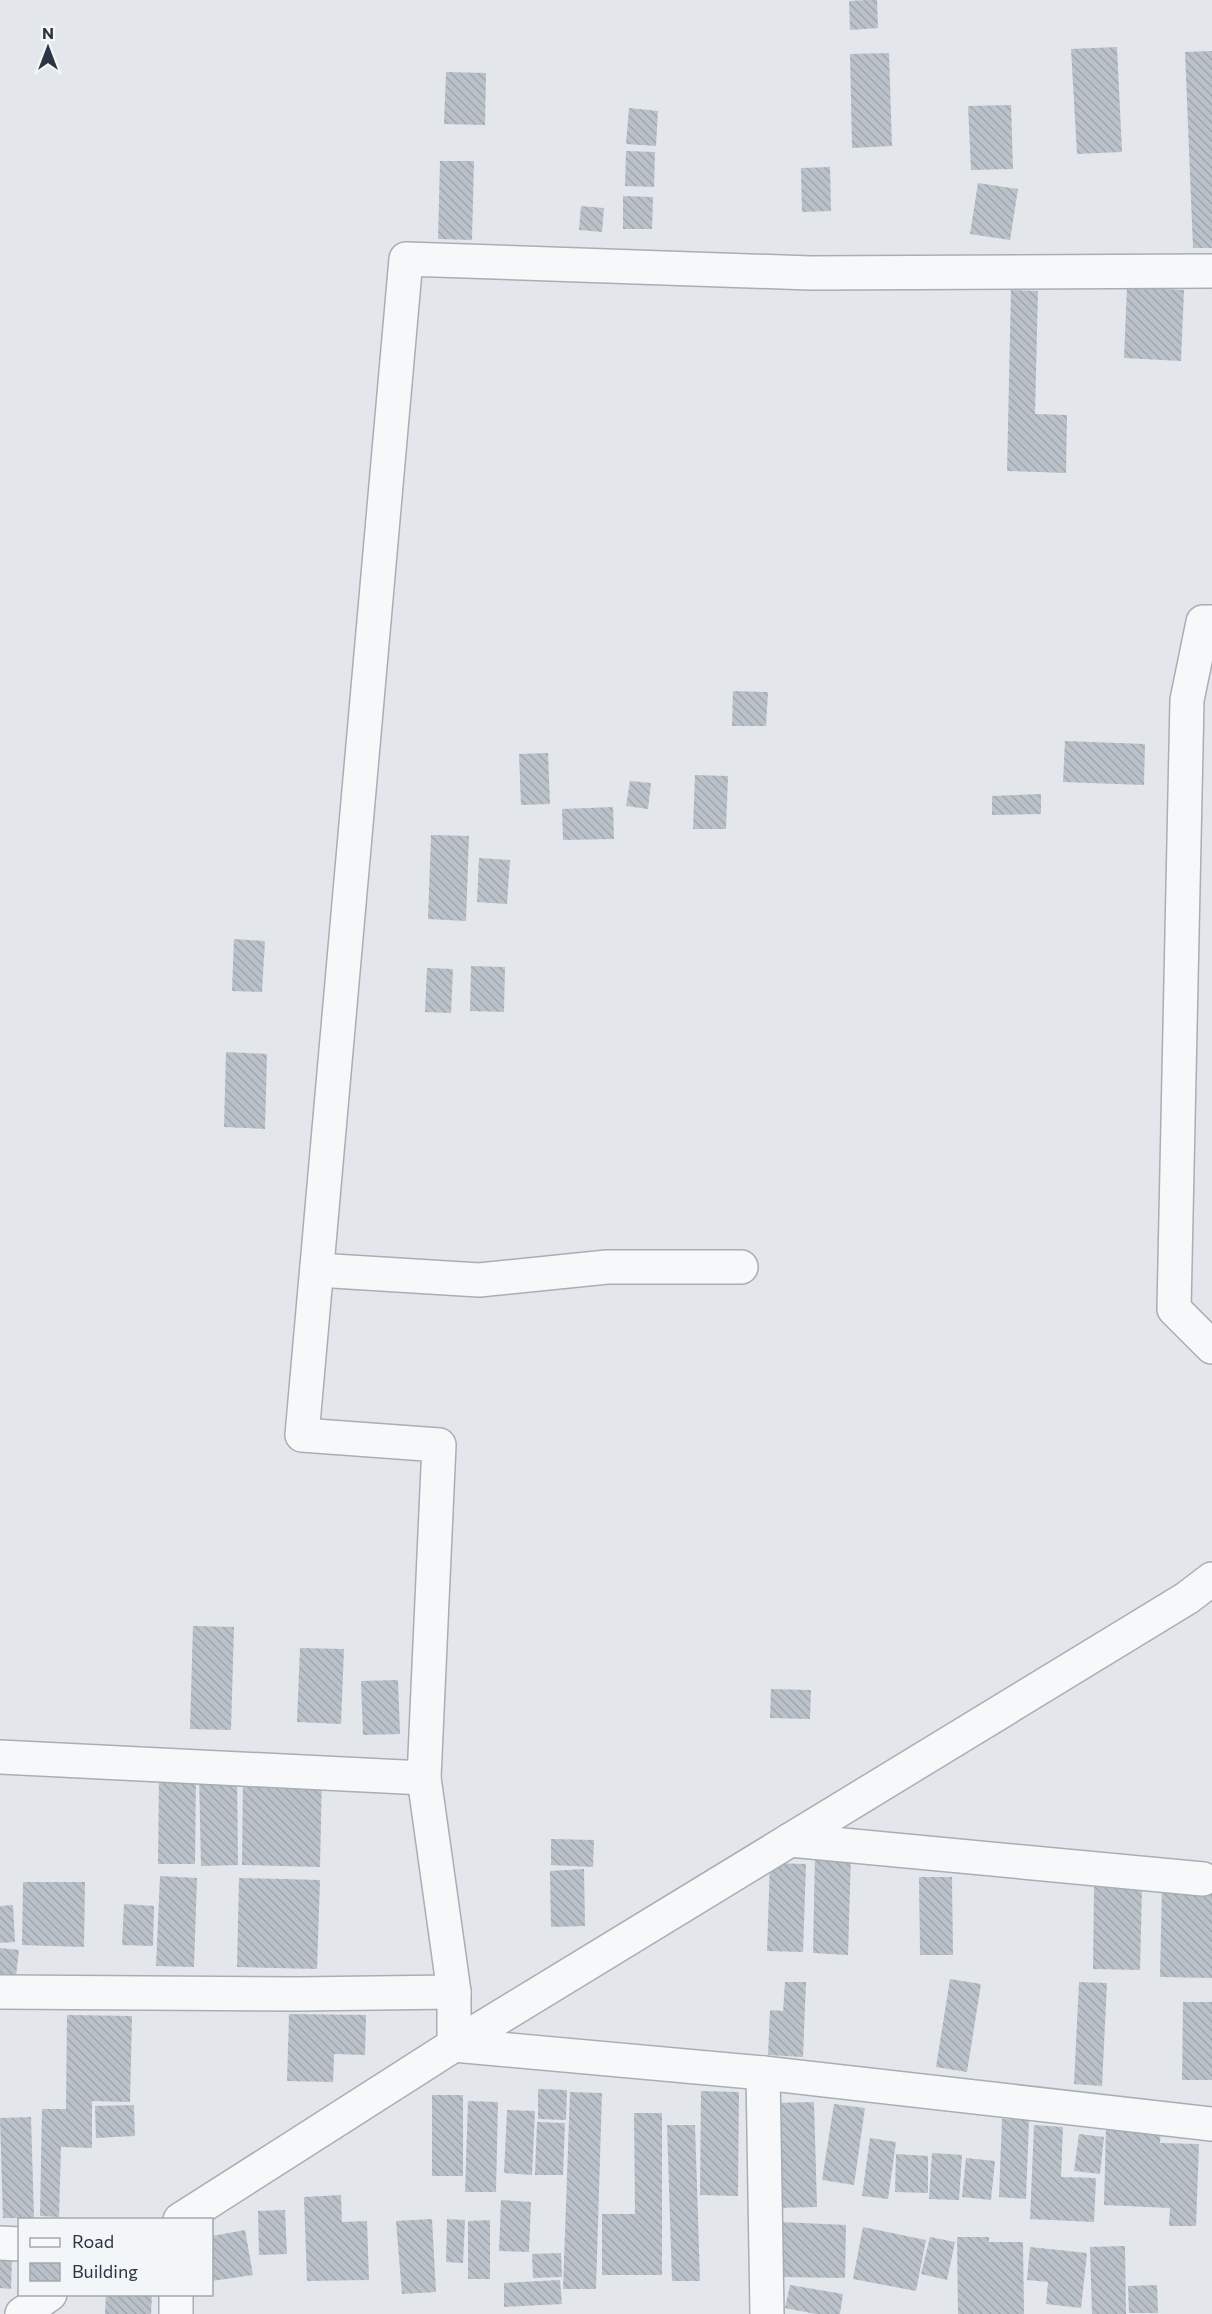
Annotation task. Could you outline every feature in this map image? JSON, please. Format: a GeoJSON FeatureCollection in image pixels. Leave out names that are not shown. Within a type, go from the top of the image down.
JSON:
{"type":"FeatureCollection","features":[{"type":"Feature","properties":{"kind":"street"},"geometry":{"type":"LineString","coordinates":[[454,2045],[453,1992],[424,1778],[440,1445],[302,1435],[406,259],[810,273],[1212,271]]}},
{"type":"Feature","properties":{"kind":"street"},"geometry":{"type":"LineString","coordinates":[[1212,622],[1203,622],[1187,700],[1174,1309],[1212,1347]]}},
{"type":"Feature","properties":{"kind":"street"},"geometry":{"type":"LineString","coordinates":[[317,1270],[478,1280],[607,1267],[741,1267]]}},
{"type":"Feature","properties":{"kind":"street"},"geometry":{"type":"LineString","coordinates":[[183,2218],[454,2045],[1187,1598],[1212,1579]]}},
{"type":"Feature","properties":{"kind":"street"},"geometry":{"type":"LineString","coordinates":[[0,1757],[424,1778]]}},
{"type":"Feature","properties":{"kind":"street"},"geometry":{"type":"LineString","coordinates":[[790,1840],[1203,1879]]}},
{"type":"Feature","properties":{"kind":"street"},"geometry":{"type":"LineString","coordinates":[[0,1992],[298,1994],[453,1992]]}},
{"type":"Feature","properties":{"kind":"street"},"geometry":{"type":"LineString","coordinates":[[454,2045],[763,2073],[1212,2124]]}},
{"type":"Feature","properties":{"kind":"street"},"geometry":{"type":"LineString","coordinates":[[763,2073],[767,2314]]}},
{"type":"Feature","properties":{"kind":"street"},"geometry":{"type":"LineString","coordinates":[[0,2243],[18,2244]]}},
{"type":"Feature","properties":{"kind":"street"},"geometry":{"type":"LineString","coordinates":[[21,2314],[48,2296]]}},
{"type":"Feature","properties":{"kind":"street"},"geometry":{"type":"LineString","coordinates":[[176,2296],[176,2314]]}},
{"type":"Feature","properties":{"kind":"building"},"geometry":{"type":"Polygon","coordinates":[[[877,0],[878,28],[850,30],[849,1],[877,0]]]}},
{"type":"Feature","properties":{"kind":"building"},"geometry":{"type":"Polygon","coordinates":[[[1117,47],[1122,152],[1077,154],[1071,49],[1117,47]]]}},
{"type":"Feature","properties":{"kind":"building"},"geometry":{"type":"Polygon","coordinates":[[[1212,51],[1212,248],[1193,248],[1185,52],[1212,51]]]}},
{"type":"Feature","properties":{"kind":"building"},"geometry":{"type":"Polygon","coordinates":[[[889,53],[892,146],[852,148],[850,54],[889,53]]]}},
{"type":"Feature","properties":{"kind":"building"},"geometry":{"type":"Polygon","coordinates":[[[446,72],[486,73],[485,125],[444,124],[446,72]]]}},
{"type":"Feature","properties":{"kind":"building"},"geometry":{"type":"Polygon","coordinates":[[[1011,105],[1013,169],[971,170],[968,106],[1011,105]]]}},
{"type":"Feature","properties":{"kind":"building"},"geometry":{"type":"Polygon","coordinates":[[[629,108],[658,111],[656,146],[626,144],[629,108]]]}},
{"type":"Feature","properties":{"kind":"building"},"geometry":{"type":"Polygon","coordinates":[[[626,151],[655,152],[654,187],[625,186],[626,151]]]}},
{"type":"Feature","properties":{"kind":"building"},"geometry":{"type":"Polygon","coordinates":[[[440,161],[474,161],[472,240],[438,239],[440,161]]]}},
{"type":"Feature","properties":{"kind":"building"},"geometry":{"type":"Polygon","coordinates":[[[830,167],[831,211],[802,212],[801,168],[830,167]]]}},
{"type":"Feature","properties":{"kind":"building"},"geometry":{"type":"Polygon","coordinates":[[[978,183],[1018,189],[1010,240],[970,234],[978,183]]]}},
{"type":"Feature","properties":{"kind":"building"},"geometry":{"type":"Polygon","coordinates":[[[623,196],[653,197],[652,229],[623,229],[623,196]]]}},
{"type":"Feature","properties":{"kind":"building"},"geometry":{"type":"Polygon","coordinates":[[[581,206],[604,208],[602,232],[579,230],[581,206]]]}},
{"type":"Feature","properties":{"kind":"building"},"geometry":{"type":"Polygon","coordinates":[[[1127,287],[1184,290],[1181,361],[1124,358],[1127,287]]]}},
{"type":"Feature","properties":{"kind":"building"},"geometry":{"type":"Polygon","coordinates":[[[1011,290],[1038,291],[1035,414],[1067,415],[1066,473],[1007,471],[1011,290]]]}},
{"type":"Feature","properties":{"kind":"building"},"geometry":{"type":"Polygon","coordinates":[[[733,691],[768,692],[766,726],[732,726],[733,691]]]}},
{"type":"Feature","properties":{"kind":"building"},"geometry":{"type":"Polygon","coordinates":[[[1065,741],[1145,744],[1144,785],[1063,782],[1065,741]]]}},
{"type":"Feature","properties":{"kind":"building"},"geometry":{"type":"Polygon","coordinates":[[[548,753],[550,804],[521,805],[519,754],[548,753]]]}},
{"type":"Feature","properties":{"kind":"building"},"geometry":{"type":"Polygon","coordinates":[[[695,775],[728,776],[726,829],[693,829],[695,775]]]}},
{"type":"Feature","properties":{"kind":"building"},"geometry":{"type":"Polygon","coordinates":[[[630,781],[651,783],[648,809],[626,806],[630,781]]]}},
{"type":"Feature","properties":{"kind":"building"},"geometry":{"type":"Polygon","coordinates":[[[1041,794],[1041,814],[992,815],[992,796],[1041,794]]]}},
{"type":"Feature","properties":{"kind":"building"},"geometry":{"type":"Polygon","coordinates":[[[613,807],[614,839],[563,840],[562,809],[613,807]]]}},
{"type":"Feature","properties":{"kind":"building"},"geometry":{"type":"Polygon","coordinates":[[[431,835],[469,836],[466,921],[428,919],[431,835]]]}},
{"type":"Feature","properties":{"kind":"building"},"geometry":{"type":"Polygon","coordinates":[[[479,858],[510,860],[507,904],[477,902],[479,858]]]}},
{"type":"Feature","properties":{"kind":"building"},"geometry":{"type":"Polygon","coordinates":[[[234,939],[265,941],[262,992],[232,991],[234,939]]]}},
{"type":"Feature","properties":{"kind":"building"},"geometry":{"type":"Polygon","coordinates":[[[471,966],[505,967],[504,1012],[470,1011],[471,966]]]}},
{"type":"Feature","properties":{"kind":"building"},"geometry":{"type":"Polygon","coordinates":[[[427,968],[453,969],[451,1013],[425,1012],[427,968]]]}},
{"type":"Feature","properties":{"kind":"building"},"geometry":{"type":"Polygon","coordinates":[[[226,1052],[267,1054],[265,1129],[224,1127],[226,1052]]]}},
{"type":"Feature","properties":{"kind":"building"},"geometry":{"type":"Polygon","coordinates":[[[193,1626],[234,1627],[231,1730],[190,1729],[193,1626]]]}},
{"type":"Feature","properties":{"kind":"building"},"geometry":{"type":"Polygon","coordinates":[[[300,1648],[344,1649],[341,1724],[297,1722],[300,1648]]]}},
{"type":"Feature","properties":{"kind":"building"},"geometry":{"type":"Polygon","coordinates":[[[398,1680],[400,1734],[363,1735],[361,1681],[398,1680]]]}},
{"type":"Feature","properties":{"kind":"building"},"geometry":{"type":"Polygon","coordinates":[[[771,1689],[811,1690],[810,1719],[770,1718],[771,1689]]]}},
{"type":"Feature","properties":{"kind":"building"},"geometry":{"type":"Polygon","coordinates":[[[159,1772],[196,1773],[195,1864],[158,1864],[159,1772]]]}},
{"type":"Feature","properties":{"kind":"building"},"geometry":{"type":"Polygon","coordinates":[[[243,1774],[322,1775],[320,1867],[242,1865],[243,1774]]]}},
{"type":"Feature","properties":{"kind":"building"},"geometry":{"type":"Polygon","coordinates":[[[199,1775],[237,1775],[238,1865],[201,1866],[199,1775]]]}},
{"type":"Feature","properties":{"kind":"building"},"geometry":{"type":"Polygon","coordinates":[[[551,1839],[594,1840],[593,1867],[551,1865],[551,1839]]]}},
{"type":"Feature","properties":{"kind":"building"},"geometry":{"type":"Polygon","coordinates":[[[815,1853],[851,1854],[848,1955],[813,1953],[815,1853]]]}},
{"type":"Feature","properties":{"kind":"building"},"geometry":{"type":"Polygon","coordinates":[[[770,1863],[806,1864],[803,1952],[767,1951],[770,1863]]]}},
{"type":"Feature","properties":{"kind":"building"},"geometry":{"type":"Polygon","coordinates":[[[584,1869],[585,1926],[551,1927],[550,1871],[584,1869]]]}},
{"type":"Feature","properties":{"kind":"building"},"geometry":{"type":"Polygon","coordinates":[[[160,1876],[197,1878],[194,1967],[156,1966],[160,1876]]]}},
{"type":"Feature","properties":{"kind":"building"},"geometry":{"type":"Polygon","coordinates":[[[919,1877],[952,1877],[953,1955],[920,1955],[919,1877]]]}},
{"type":"Feature","properties":{"kind":"building"},"geometry":{"type":"Polygon","coordinates":[[[239,1878],[320,1880],[317,1969],[237,1967],[239,1878]]]}},
{"type":"Feature","properties":{"kind":"building"},"geometry":{"type":"Polygon","coordinates":[[[23,1882],[85,1882],[84,1947],[22,1945],[23,1882]]]}},
{"type":"Feature","properties":{"kind":"building"},"geometry":{"type":"Polygon","coordinates":[[[1162,1886],[1212,1887],[1212,1978],[1160,1977],[1162,1886]]]}},
{"type":"Feature","properties":{"kind":"building"},"geometry":{"type":"Polygon","coordinates":[[[1094,1887],[1142,1888],[1140,1970],[1093,1969],[1094,1887]]]}},
{"type":"Feature","properties":{"kind":"building"},"geometry":{"type":"Polygon","coordinates":[[[124,1904],[154,1906],[153,1946],[122,1945],[124,1904]]]}},
{"type":"Feature","properties":{"kind":"building"},"geometry":{"type":"Polygon","coordinates":[[[13,1905],[15,1942],[0,1943],[0,1906],[13,1905]]]}},
{"type":"Feature","properties":{"kind":"building"},"geometry":{"type":"Polygon","coordinates":[[[0,1948],[19,1950],[16,1976],[0,1974],[0,1948]]]}},
{"type":"Feature","properties":{"kind":"building"},"geometry":{"type":"Polygon","coordinates":[[[950,1979],[981,1984],[967,2072],[936,2067],[950,1979]]]}},
{"type":"Feature","properties":{"kind":"building"},"geometry":{"type":"Polygon","coordinates":[[[785,1982],[806,1982],[803,2057],[768,2055],[770,2010],[783,2011],[785,1982]]]}},
{"type":"Feature","properties":{"kind":"building"},"geometry":{"type":"Polygon","coordinates":[[[1079,1982],[1107,1983],[1102,2086],[1074,2084],[1079,1982]]]}},
{"type":"Feature","properties":{"kind":"building"},"geometry":{"type":"Polygon","coordinates":[[[1183,2002],[1212,2002],[1212,2080],[1182,2080],[1183,2002]]]}},
{"type":"Feature","properties":{"kind":"building"},"geometry":{"type":"Polygon","coordinates":[[[289,2014],[366,2015],[365,2055],[334,2054],[333,2082],[287,2081],[289,2014]]]}},
{"type":"Feature","properties":{"kind":"building"},"geometry":{"type":"Polygon","coordinates":[[[67,2015],[132,2016],[130,2102],[92,2101],[92,2148],[61,2147],[59,2217],[40,2216],[42,2109],[66,2109],[67,2015]]]}},
{"type":"Feature","properties":{"kind":"building"},"geometry":{"type":"Polygon","coordinates":[[[538,2089],[567,2090],[566,2120],[538,2119],[538,2089]]]}},
{"type":"Feature","properties":{"kind":"building"},"geometry":{"type":"Polygon","coordinates":[[[701,2091],[739,2092],[738,2196],[700,2195],[701,2091]]]}},
{"type":"Feature","properties":{"kind":"building"},"geometry":{"type":"Polygon","coordinates":[[[570,2092],[602,2093],[596,2289],[563,2289],[570,2092]]]}},
{"type":"Feature","properties":{"kind":"building"},"geometry":{"type":"Polygon","coordinates":[[[432,2095],[463,2095],[463,2176],[432,2176],[432,2095]]]}},
{"type":"Feature","properties":{"kind":"building"},"geometry":{"type":"Polygon","coordinates":[[[468,2101],[498,2102],[496,2192],[465,2192],[468,2101]]]}},
{"type":"Feature","properties":{"kind":"building"},"geometry":{"type":"Polygon","coordinates":[[[814,2102],[817,2207],[775,2208],[772,2103],[814,2102]]]}},
{"type":"Feature","properties":{"kind":"building"},"geometry":{"type":"Polygon","coordinates":[[[834,2104],[865,2108],[854,2185],[822,2180],[834,2104]]]}},
{"type":"Feature","properties":{"kind":"building"},"geometry":{"type":"Polygon","coordinates":[[[134,2105],[135,2136],[96,2138],[95,2106],[134,2105]]]}},
{"type":"Feature","properties":{"kind":"building"},"geometry":{"type":"Polygon","coordinates":[[[507,2110],[535,2111],[532,2175],[504,2173],[507,2110]]]}},
{"type":"Feature","properties":{"kind":"building"},"geometry":{"type":"Polygon","coordinates":[[[634,2113],[662,2113],[662,2275],[602,2275],[602,2214],[635,2214],[634,2113]]]}},
{"type":"Feature","properties":{"kind":"building"},"geometry":{"type":"Polygon","coordinates":[[[31,2117],[34,2218],[3,2218],[0,2118],[31,2117]]]}},
{"type":"Feature","properties":{"kind":"building"},"geometry":{"type":"Polygon","coordinates":[[[1002,2119],[1029,2120],[1026,2199],[999,2197],[1002,2119]]]}},
{"type":"Feature","properties":{"kind":"building"},"geometry":{"type":"Polygon","coordinates":[[[537,2122],[565,2123],[563,2175],[535,2175],[537,2122]]]}},
{"type":"Feature","properties":{"kind":"building"},"geometry":{"type":"Polygon","coordinates":[[[667,2125],[695,2125],[700,2281],[672,2281],[667,2125]]]}},
{"type":"Feature","properties":{"kind":"building"},"geometry":{"type":"Polygon","coordinates":[[[1034,2125],[1063,2127],[1061,2177],[1096,2178],[1094,2222],[1030,2219],[1034,2125]]]}},
{"type":"Feature","properties":{"kind":"building"},"geometry":{"type":"Polygon","coordinates":[[[1106,2126],[1161,2127],[1160,2143],[1199,2144],[1196,2226],[1169,2226],[1170,2208],[1104,2205],[1106,2126]]]}},
{"type":"Feature","properties":{"kind":"building"},"geometry":{"type":"Polygon","coordinates":[[[1079,2134],[1104,2137],[1100,2174],[1074,2171],[1079,2134]]]}},
{"type":"Feature","properties":{"kind":"building"},"geometry":{"type":"Polygon","coordinates":[[[870,2138],[896,2142],[888,2199],[862,2196],[870,2138]]]}},
{"type":"Feature","properties":{"kind":"building"},"geometry":{"type":"Polygon","coordinates":[[[932,2153],[962,2155],[959,2200],[929,2199],[932,2153]]]}},
{"type":"Feature","properties":{"kind":"building"},"geometry":{"type":"Polygon","coordinates":[[[896,2154],[928,2156],[928,2193],[895,2192],[896,2154]]]}},
{"type":"Feature","properties":{"kind":"building"},"geometry":{"type":"Polygon","coordinates":[[[966,2158],[995,2161],[991,2200],[962,2197],[966,2158]]]}},
{"type":"Feature","properties":{"kind":"building"},"geometry":{"type":"Polygon","coordinates":[[[341,2195],[342,2222],[367,2221],[369,2280],[307,2281],[304,2197],[341,2195]]]}},
{"type":"Feature","properties":{"kind":"building"},"geometry":{"type":"Polygon","coordinates":[[[501,2200],[531,2202],[529,2252],[499,2251],[501,2200]]]}},
{"type":"Feature","properties":{"kind":"building"},"geometry":{"type":"Polygon","coordinates":[[[285,2210],[287,2254],[259,2255],[258,2211],[285,2210]]]}},
{"type":"Feature","properties":{"kind":"building"},"geometry":{"type":"Polygon","coordinates":[[[432,2219],[436,2292],[402,2294],[396,2221],[432,2219]]]}},
{"type":"Feature","properties":{"kind":"building"},"geometry":{"type":"Polygon","coordinates":[[[447,2219],[465,2220],[463,2263],[446,2262],[447,2219]]]}},
{"type":"Feature","properties":{"kind":"building"},"geometry":{"type":"Polygon","coordinates":[[[490,2220],[490,2279],[468,2279],[468,2221],[490,2220]]]}},
{"type":"Feature","properties":{"kind":"building"},"geometry":{"type":"Polygon","coordinates":[[[781,2222],[846,2225],[845,2278],[779,2277],[781,2222]]]}},
{"type":"Feature","properties":{"kind":"building"},"geometry":{"type":"Polygon","coordinates":[[[863,2227],[926,2240],[916,2291],[853,2279],[863,2227]]]}},
{"type":"Feature","properties":{"kind":"building"},"geometry":{"type":"Polygon","coordinates":[[[245,2230],[253,2275],[213,2281],[213,2236],[245,2230]]]}},
{"type":"Feature","properties":{"kind":"building"},"geometry":{"type":"Polygon","coordinates":[[[930,2237],[955,2242],[947,2280],[921,2274],[930,2237]]]}},
{"type":"Feature","properties":{"kind":"building"},"geometry":{"type":"Polygon","coordinates":[[[957,2237],[989,2237],[989,2242],[1023,2242],[1024,2314],[958,2314],[957,2237]]]}},
{"type":"Feature","properties":{"kind":"building"},"geometry":{"type":"Polygon","coordinates":[[[1125,2246],[1126,2314],[1092,2314],[1090,2247],[1125,2246]]]}},
{"type":"Feature","properties":{"kind":"building"},"geometry":{"type":"Polygon","coordinates":[[[1030,2247],[1087,2253],[1081,2308],[1046,2304],[1048,2282],[1027,2280],[1030,2247]]]}},
{"type":"Feature","properties":{"kind":"building"},"geometry":{"type":"Polygon","coordinates":[[[561,2253],[562,2277],[533,2278],[532,2254],[561,2253]]]}},
{"type":"Feature","properties":{"kind":"building"},"geometry":{"type":"Polygon","coordinates":[[[0,2254],[12,2255],[11,2289],[0,2288],[0,2254]]]}},
{"type":"Feature","properties":{"kind":"building"},"geometry":{"type":"Polygon","coordinates":[[[560,2280],[562,2304],[504,2307],[504,2283],[560,2280]]]}},
{"type":"Feature","properties":{"kind":"building"},"geometry":{"type":"Polygon","coordinates":[[[790,2285],[843,2294],[840,2314],[816,2314],[785,2308],[790,2285]]]}},
{"type":"Feature","properties":{"kind":"building"},"geometry":{"type":"Polygon","coordinates":[[[1157,2285],[1158,2313],[1129,2313],[1128,2286],[1157,2285]]]}},
{"type":"Feature","properties":{"kind":"building"},"geometry":{"type":"Polygon","coordinates":[[[106,2296],[152,2296],[151,2314],[105,2314],[106,2296]]]}}]}
